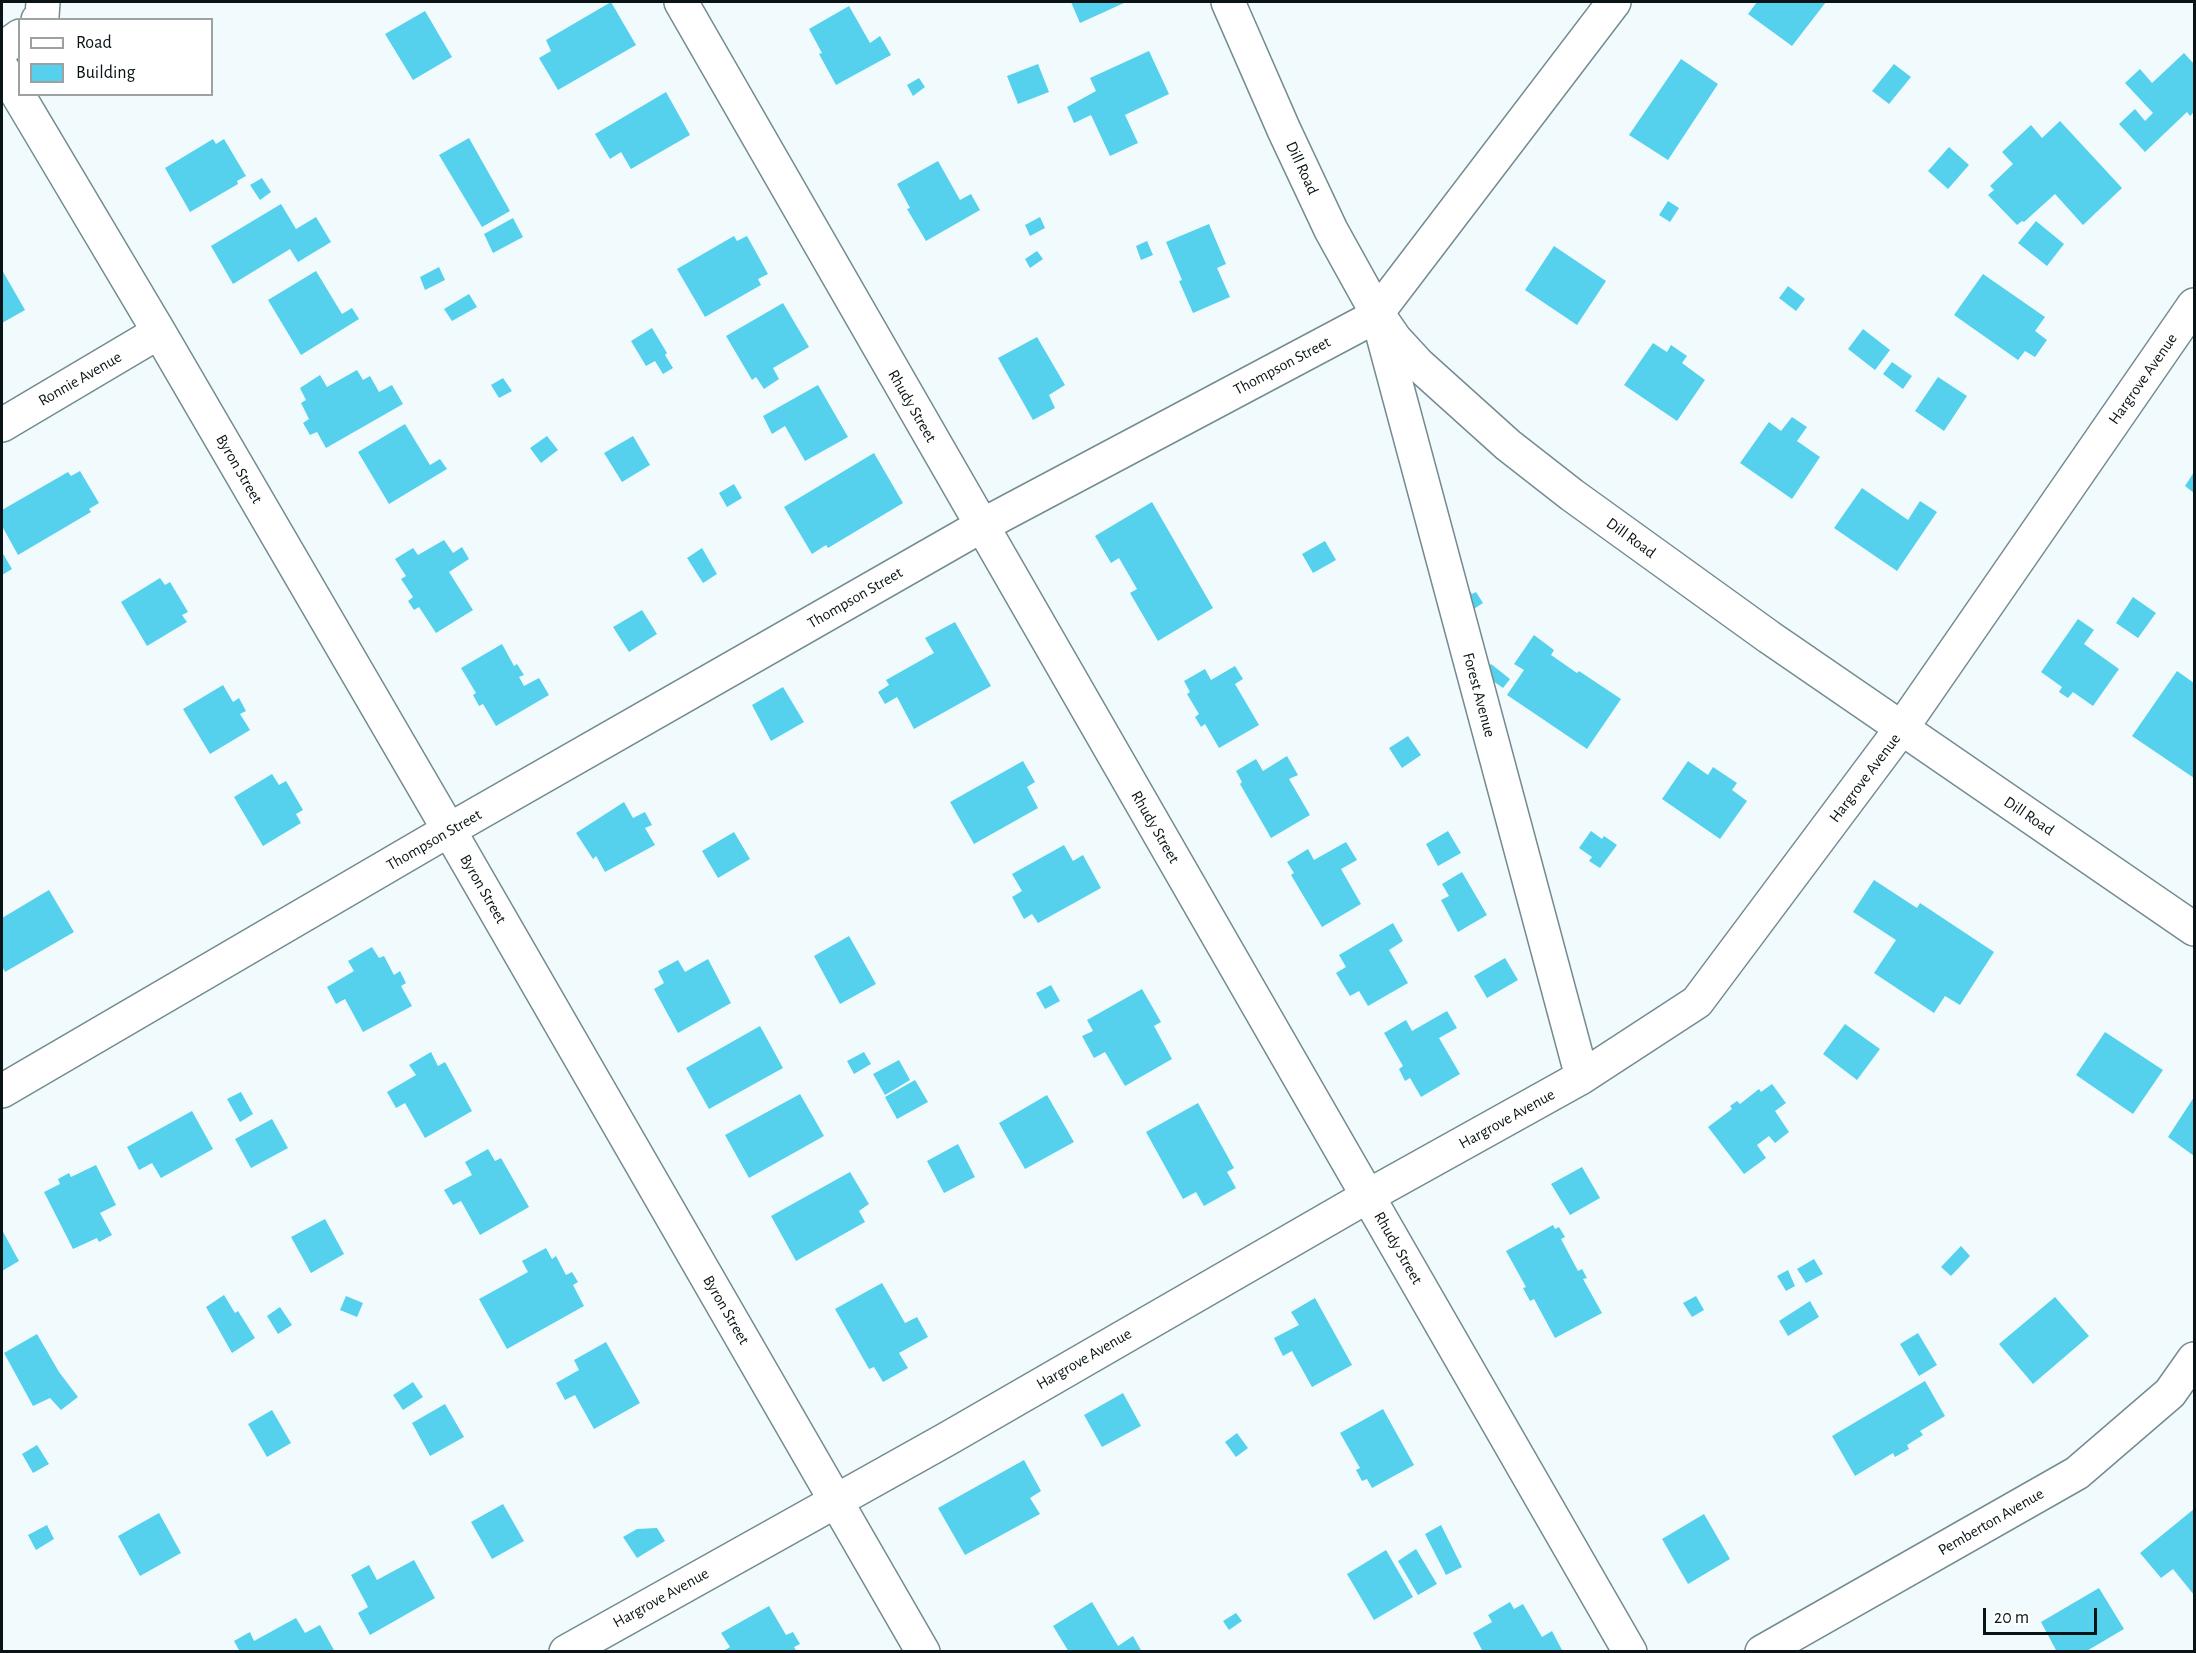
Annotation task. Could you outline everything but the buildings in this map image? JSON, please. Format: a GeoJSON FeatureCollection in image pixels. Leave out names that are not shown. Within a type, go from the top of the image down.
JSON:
{"type":"FeatureCollection","features":[{"type":"Feature","properties":{"kind":"street"},"geometry":{"type":"LineString","coordinates":[[40,18],[43,2]]}},
{"type":"Feature","properties":{"kind":"street","name":"Rhudy Street"},"geometry":{"type":"LineString","coordinates":[[681,2],[1630,1652]]}},
{"type":"Feature","properties":{"kind":"street","name":"Dill Road"},"geometry":{"type":"LineString","coordinates":[[1228,2],[1326,220],[1377,313],[1395,339],[1418,364],[1508,445],[1562,488],[1769,637],[2194,929]]}},
{"type":"Feature","properties":{"kind":"street","name":"Thompson Street"},"geometry":{"type":"LineString","coordinates":[[2,1091],[449,830],[981,526],[1365,322],[1377,313],[1614,2]]}},
{"type":"Feature","properties":{"kind":"street"},"geometry":{"type":"LineString","coordinates":[[2,49],[18,37]]}},
{"type":"Feature","properties":{"kind":"street","name":"Byron Street"},"geometry":{"type":"LineString","coordinates":[[2,68],[18,95]]}},
{"type":"Feature","properties":{"kind":"street","name":"Byron Street"},"geometry":{"type":"LineString","coordinates":[[19,96],[449,830],[922,1652]]}},
{"type":"Feature","properties":{"kind":"street","name":"Hargrove Avenue"},"geometry":{"type":"LineString","coordinates":[[566,1652],[957,1433],[1368,1196],[1582,1077],[1697,1002],[1901,729],[2194,304]]}},
{"type":"Feature","properties":{"kind":"street","name":"Forest Avenue"},"geometry":{"type":"LineString","coordinates":[[1377,313],[1582,1077]]}},
{"type":"Feature","properties":{"kind":"street","name":"Ronnie Avenue"},"geometry":{"type":"LineString","coordinates":[[2,425],[159,332]]}},
{"type":"Feature","properties":{"kind":"street","name":"Pemberton Avenue"},"geometry":{"type":"LineString","coordinates":[[1762,1652],[2077,1473],[2170,1393],[2194,1359]]}}]}
